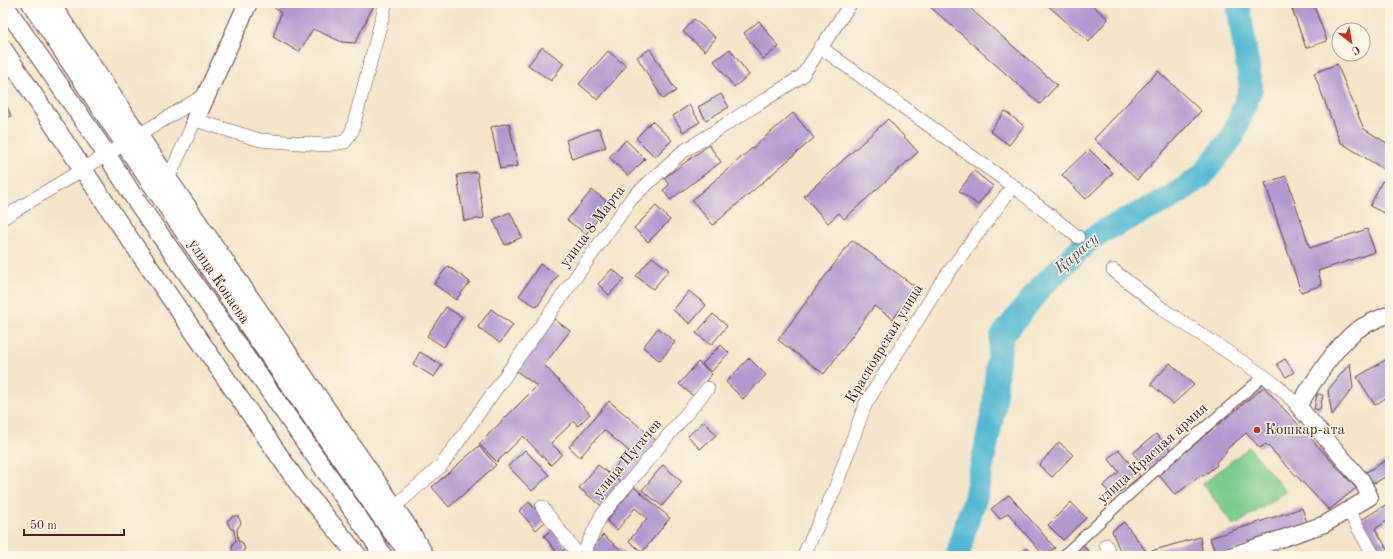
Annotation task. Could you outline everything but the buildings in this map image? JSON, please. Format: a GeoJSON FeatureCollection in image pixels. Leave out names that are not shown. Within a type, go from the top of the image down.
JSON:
{"type":"FeatureCollection","features":[{"type":"Feature","properties":{"kind":"main road","name":"улица Конаева"},"geometry":{"type":"LineString","coordinates":[[3,3],[81,119],[107,154],[140,206],[383,556]]}},
{"type":"Feature","properties":{"kind":"main road","name":"улица Конаева"},"geometry":{"type":"LineString","coordinates":[[31,3],[131,139],[275,365],[392,532],[411,556]]}},
{"type":"Feature","properties":{"kind":"main road"},"geometry":{"type":"LineString","coordinates":[[50,3],[131,139],[168,179],[394,507],[425,556]]}},
{"type":"Feature","properties":{"kind":"main road"},"geometry":{"type":"LineString","coordinates":[[195,120],[248,3]]}},
{"type":"Feature","properties":{"kind":"main road"},"geometry":{"type":"LineString","coordinates":[[3,48],[114,216],[298,483],[358,556]]}},
{"type":"Feature","properties":{"kind":"street"},"geometry":{"type":"LineString","coordinates":[[168,179],[195,120],[260,140],[324,145],[345,142],[352,131],[386,3]]}},
{"type":"Feature","properties":{"kind":"street","name":"улица 8 Марта"},"geometry":{"type":"LineString","coordinates":[[394,507],[441,466],[632,198],[681,153],[802,76],[851,3]]}},
{"type":"Feature","properties":{"kind":"street"},"geometry":{"type":"LineString","coordinates":[[820,48],[1013,186],[1078,237]]}},
{"type":"Feature","properties":{"kind":"street"},"geometry":{"type":"LineString","coordinates":[[3,218],[206,94]]}},
{"type":"Feature","properties":{"kind":"street","name":"Красноярская улица"},"geometry":{"type":"LineString","coordinates":[[805,556],[805,552],[834,491],[865,405],[940,284],[1013,186]]}},
{"type":"Feature","properties":{"kind":"street"},"geometry":{"type":"LineString","coordinates":[[1113,270],[1164,310],[1280,388],[1298,406],[1362,481],[1370,497],[1325,524],[1230,556]]}},
{"type":"Feature","properties":{"kind":"street"},"geometry":{"type":"LineString","coordinates":[[1298,406],[1326,365],[1352,334],[1370,322],[1390,314]]}},
{"type":"Feature","properties":{"kind":"street","name":"улица Красная армия"},"geometry":{"type":"LineString","coordinates":[[1063,556],[1147,478],[1264,376]]}},
{"type":"Feature","properties":{"kind":"street","name":"улица Пугачев"},"geometry":{"type":"LineString","coordinates":[[542,506],[580,556],[602,516],[708,388]]}},
{"type":"Feature","properties":{"kind":"street"},"geometry":{"type":"LineString","coordinates":[[1348,510],[1374,556]]}},
{"type":"Feature","properties":{"kind":"green space"},"geometry":{"type":"Polygon","coordinates":[[[1249,447],[1286,492],[1234,526],[1203,484],[1249,447]]]}},
{"type":"Feature","properties":{"kind":"waterway","name":"Қарасу"},"geometry":{"type":"LineString","coordinates":[[958,556],[964,530],[975,499],[994,408],[997,367],[1002,336],[1041,287],[1084,245],[1105,230],[1167,200],[1201,177],[1233,136],[1251,88],[1238,3]]}},
{"type":"Feature","properties":{"kind":"place","name":"Кошкар-ата"},"geometry":{"type":"Point","coordinates":[1257,430]}}]}
